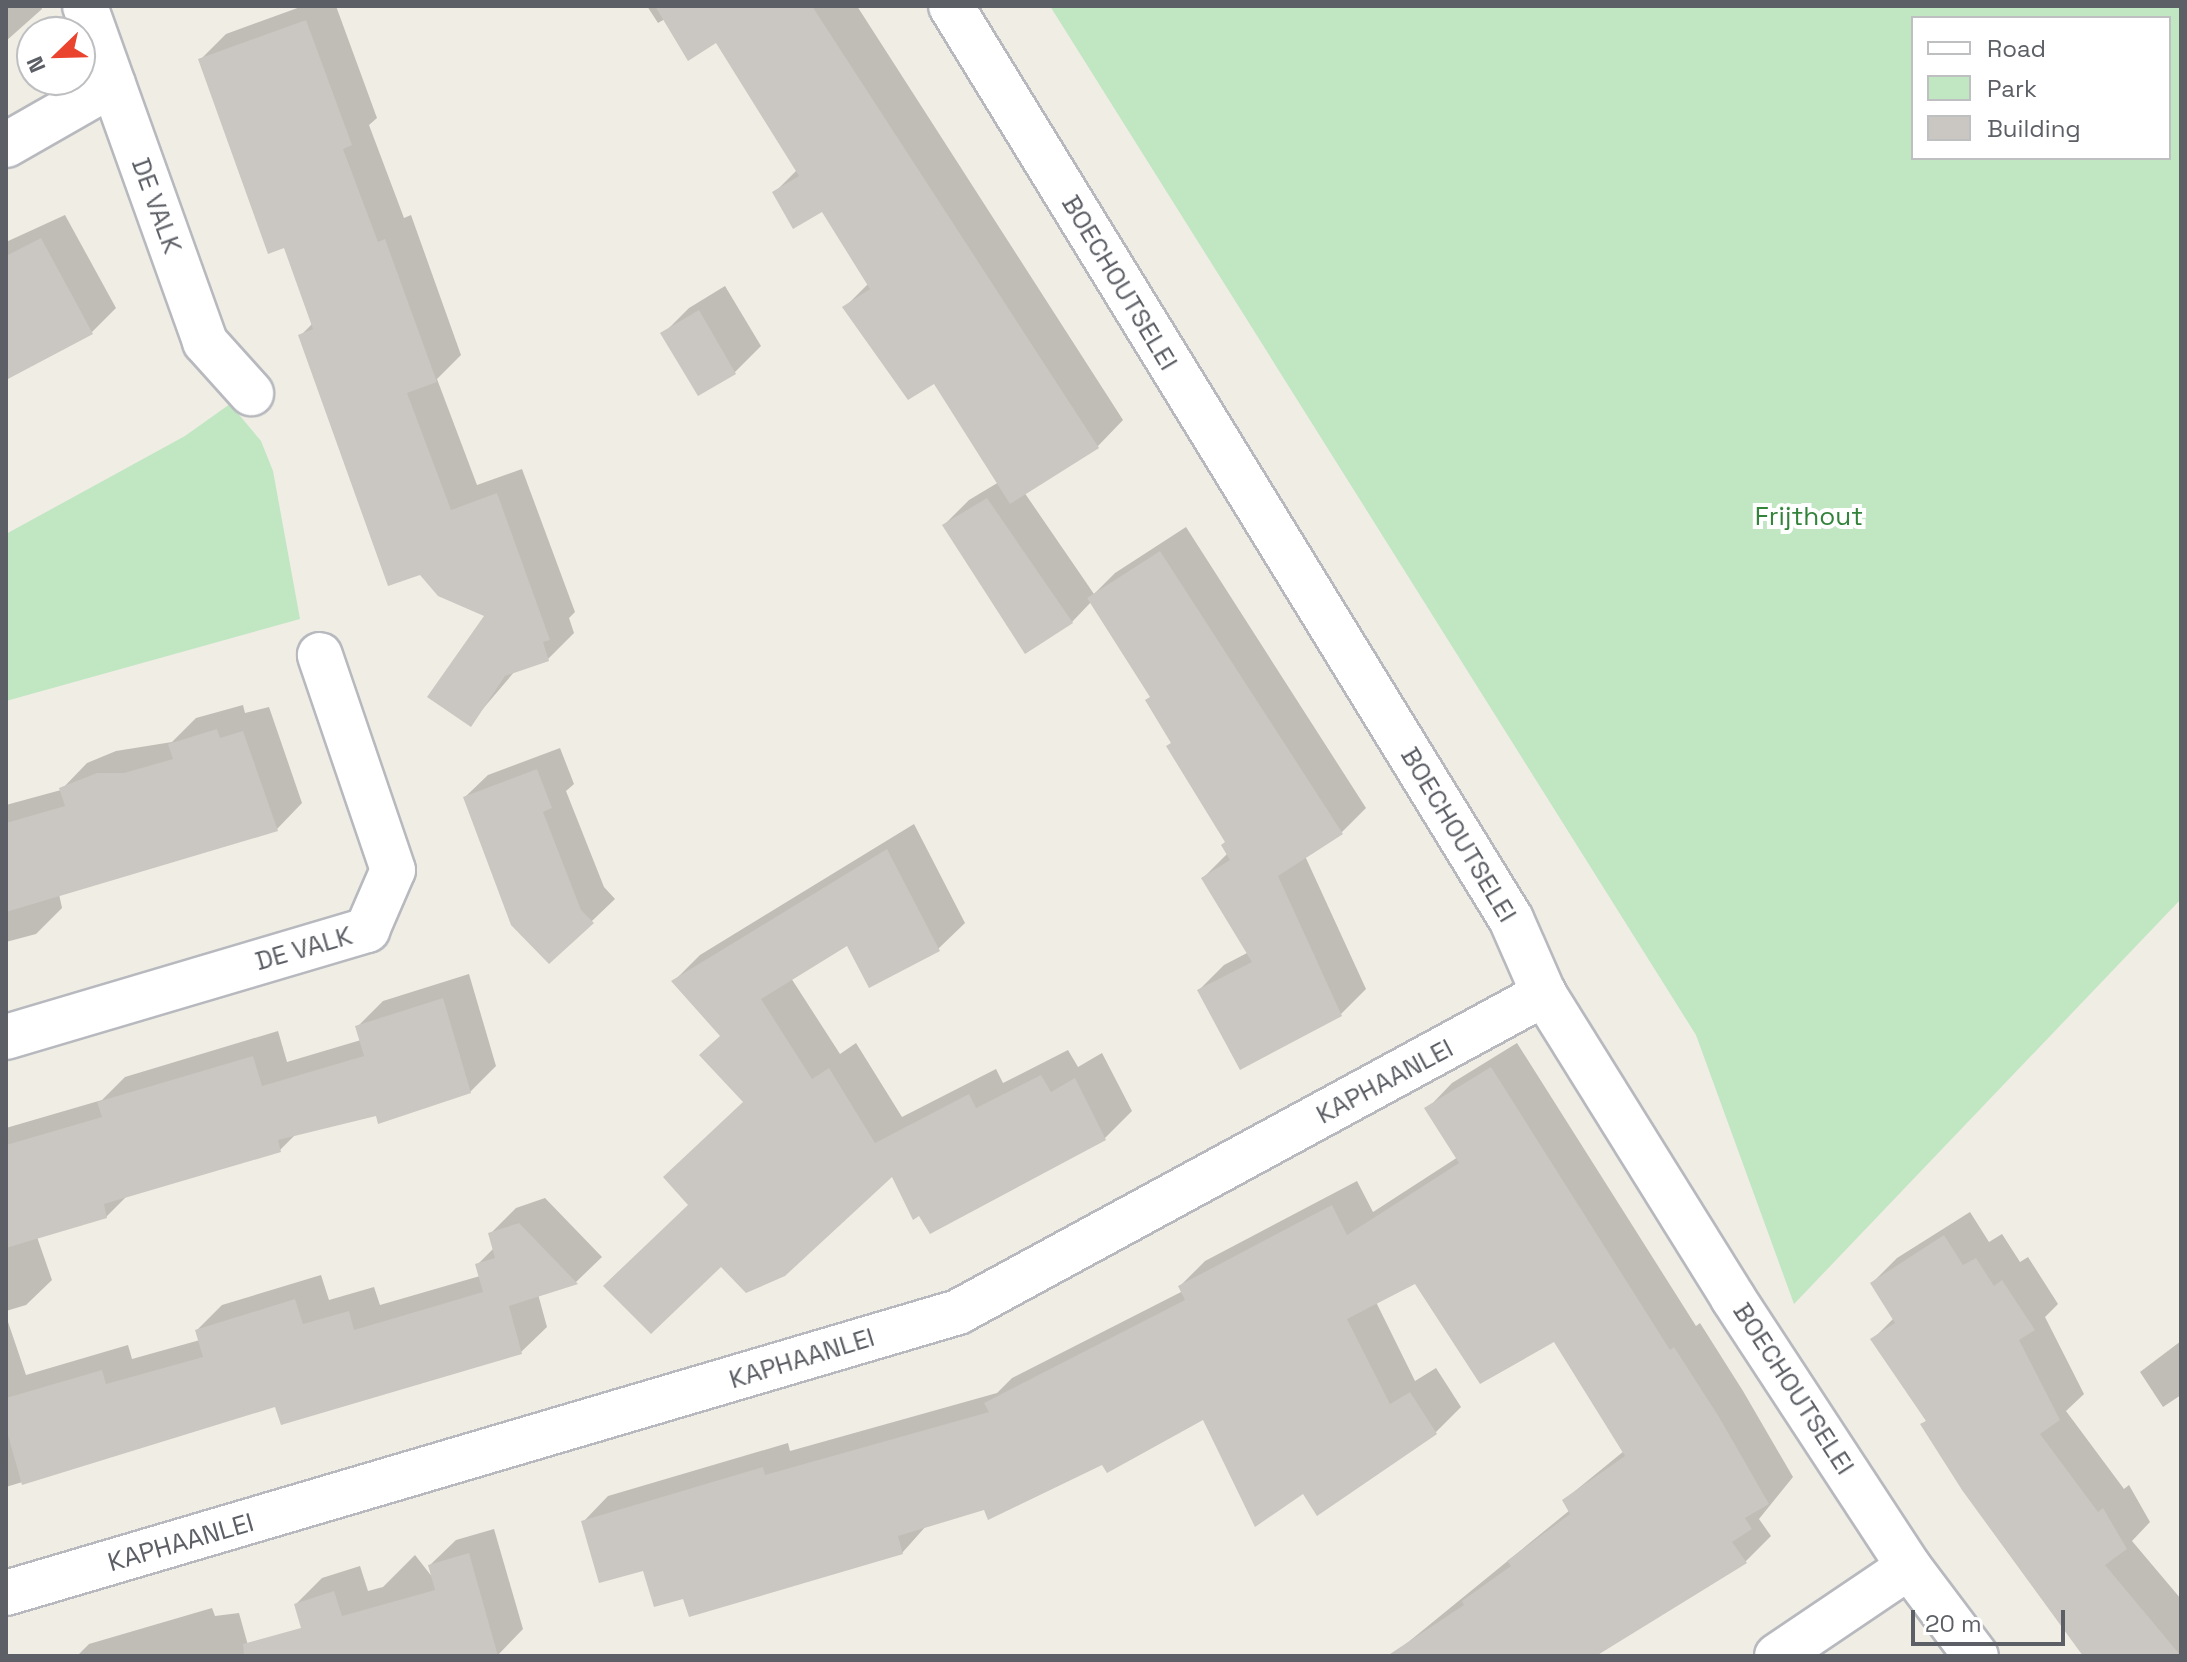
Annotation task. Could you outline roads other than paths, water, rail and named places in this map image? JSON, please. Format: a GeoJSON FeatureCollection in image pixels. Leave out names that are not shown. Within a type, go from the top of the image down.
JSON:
{"type":"FeatureCollection","features":[{"type":"Feature","properties":{"kind":"street","name":"DE VALK"},"geometry":{"type":"LineString","coordinates":[[85,6],[205,342],[251,393]]}},
{"type":"Feature","properties":{"kind":"street","name":"BOECHOUTSELEI"},"geometry":{"type":"LineString","coordinates":[[951,6],[1511,919],[1544,994],[1909,1567],[1976,1656]]}},
{"type":"Feature","properties":{"kind":"street"},"geometry":{"type":"LineString","coordinates":[[6,145],[113,84]]}},
{"type":"Feature","properties":{"kind":"street","name":"DE VALK"},"geometry":{"type":"LineString","coordinates":[[6,1037],[367,930],[393,870],[320,655]]}},
{"type":"Feature","properties":{"kind":"street","name":"KAPHAANLEI"},"geometry":{"type":"LineString","coordinates":[[6,1593],[958,1312],[1544,994]]}},
{"type":"Feature","properties":{"kind":"street"},"geometry":{"type":"LineString","coordinates":[[1777,1656],[1909,1567]]}},
{"type":"Feature","properties":{"kind":"park label","name":"Frijthout"},"geometry":{"type":"Point","coordinates":[1809,517]}}]}
